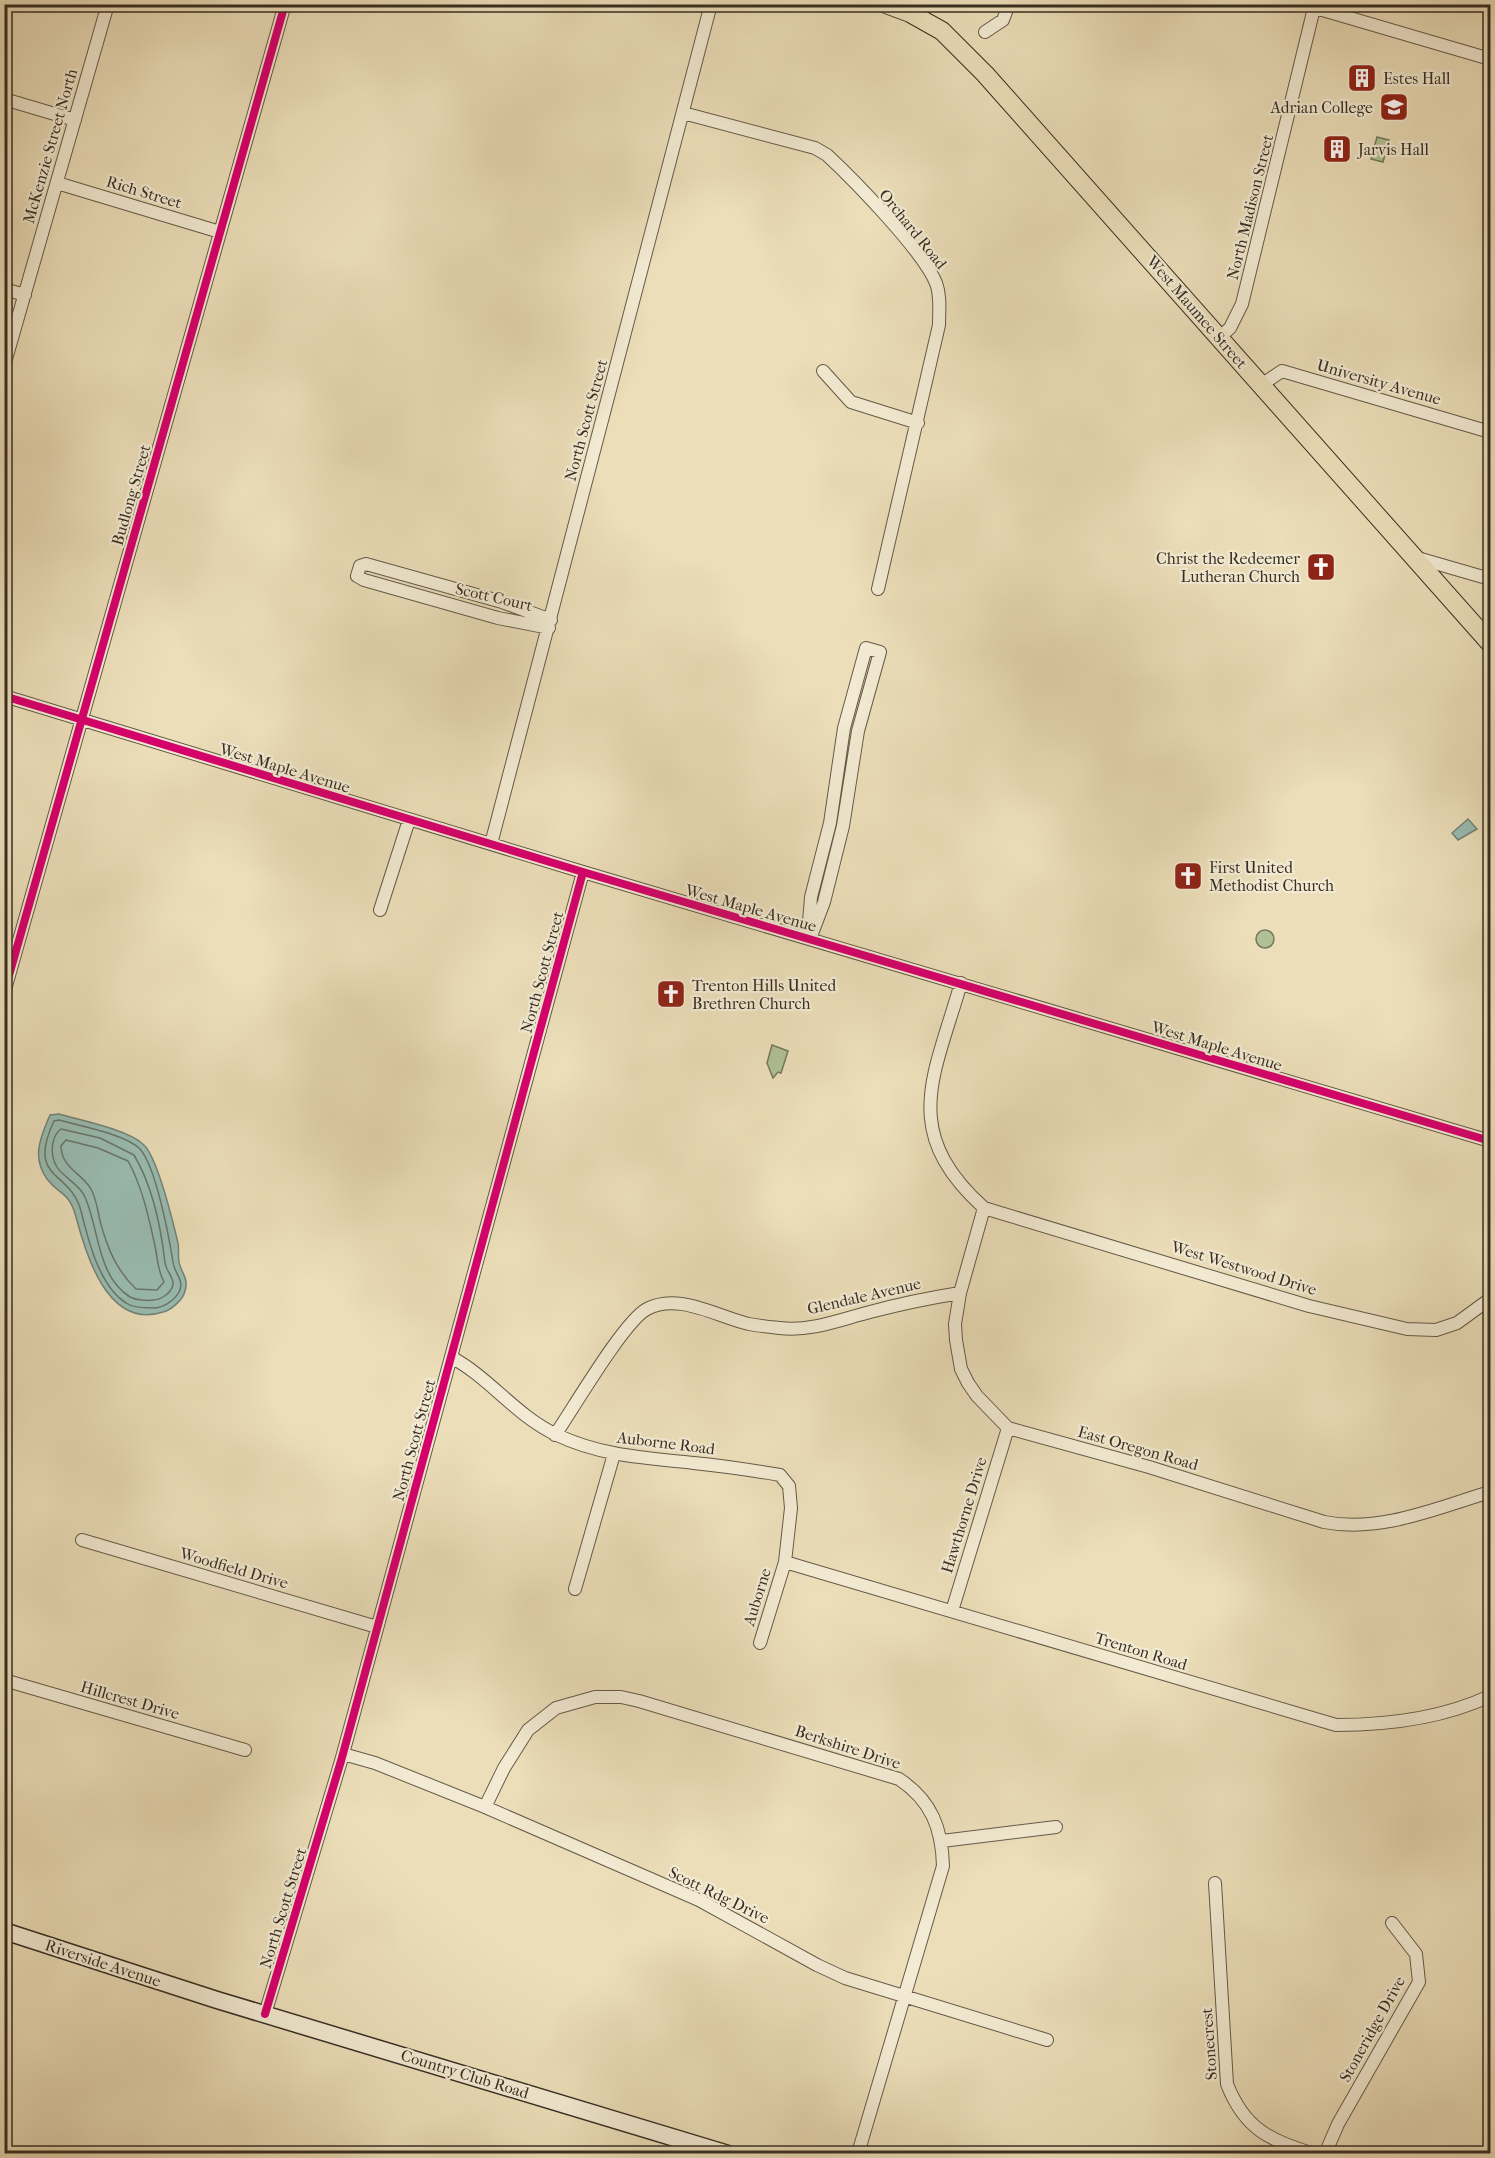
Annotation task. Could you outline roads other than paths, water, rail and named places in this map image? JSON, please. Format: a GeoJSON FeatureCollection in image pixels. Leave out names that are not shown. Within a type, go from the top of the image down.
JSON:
{"type":"FeatureCollection","features":[{"type":"Feature","properties":{"kind":"main road","name":"West Maumee Street"},"geometry":{"type":"LineString","coordinates":[[886,4],[942,31],[985,74],[1491,643]]}},
{"type":"Feature","properties":{"kind":"street","name":"McKenzie Street North"},"geometry":{"type":"LineString","coordinates":[[4,366],[108,4]]}},
{"type":"Feature","properties":{"kind":"street","name":"Budlong Street"},"geometry":{"type":"LineString","coordinates":[[4,993],[285,4]]}},
{"type":"Feature","properties":{"kind":"street","name":"North Scott Street"},"geometry":{"type":"LineString","coordinates":[[491,844],[711,4]]}},
{"type":"Feature","properties":{"kind":"street"},"geometry":{"type":"LineString","coordinates":[[985,32],[1003,20],[1009,4]]}},
{"type":"Feature","properties":{"kind":"street"},"geometry":{"type":"LineString","coordinates":[[1311,6],[1491,59]]}},
{"type":"Feature","properties":{"kind":"street","name":"North Madison Street"},"geometry":{"type":"LineString","coordinates":[[1220,337],[1230,328],[1242,304],[1311,6]]}},
{"type":"Feature","properties":{"kind":"street"},"geometry":{"type":"LineString","coordinates":[[4,99],[75,120]]}},
{"type":"Feature","properties":{"kind":"street","name":"Orchard Road"},"geometry":{"type":"LineString","coordinates":[[683,113],[815,148],[827,155],[913,249],[936,282],[939,294],[939,325],[878,589]]}},
{"type":"Feature","properties":{"kind":"street","name":"Rich Street"},"geometry":{"type":"LineString","coordinates":[[57,183],[220,232]]}},
{"type":"Feature","properties":{"kind":"street"},"geometry":{"type":"LineString","coordinates":[[4,289],[25,295]]}},
{"type":"Feature","properties":{"kind":"street"},"geometry":{"type":"LineString","coordinates":[[823,371],[851,402],[918,423]]}},
{"type":"Feature","properties":{"kind":"street","name":"University Avenue"},"geometry":{"type":"LineString","coordinates":[[1261,385],[1282,371],[1491,432]]}},
{"type":"Feature","properties":{"kind":"street"},"geometry":{"type":"LineString","coordinates":[[1412,556],[1491,579]]}},
{"type":"Feature","properties":{"kind":"street","name":"Scott Court"},"geometry":{"type":"LineString","coordinates":[[366,564],[502,602],[550,624],[498,618],[357,576],[360,566],[366,564]]}},
{"type":"Feature","properties":{"kind":"street","name":"Scott Court"},"geometry":{"type":"LineString","coordinates":[[431,598],[435,583]]}},
{"type":"Feature","properties":{"kind":"street"},"geometry":{"type":"LineString","coordinates":[[806,938],[824,902],[836,825],[844,728],[866,648],[880,652],[858,731],[836,825]]}},
{"type":"Feature","properties":{"kind":"street","name":"West Maple Avenue"},"geometry":{"type":"LineString","coordinates":[[4,696],[583,872],[1491,1141]]}},
{"type":"Feature","properties":{"kind":"street"},"geometry":{"type":"LineString","coordinates":[[844,728],[858,731]]}},
{"type":"Feature","properties":{"kind":"street"},"geometry":{"type":"LineString","coordinates":[[381,910],[409,819]]}},
{"type":"Feature","properties":{"kind":"street","name":"North Scott Street"},"geometry":{"type":"LineString","coordinates":[[265,2014],[342,1758],[583,872]]}},
{"type":"Feature","properties":{"kind":"street"},"geometry":{"type":"LineString","coordinates":[[962,983],[932,1087],[930,1118],[933,1137],[941,1156],[967,1192],[984,1208],[960,1293],[955,1324],[962,1369],[977,1396],[1008,1428]]}},
{"type":"Feature","properties":{"kind":"street","name":"West Westwood Drive"},"geometry":{"type":"LineString","coordinates":[[984,1208],[1310,1306],[1407,1329],[1436,1330],[1457,1323],[1491,1299]]}},
{"type":"Feature","properties":{"kind":"street","name":"Glendale Avenue"},"geometry":{"type":"LineString","coordinates":[[555,1435],[632,1322],[646,1309],[664,1304],[680,1304],[749,1324],[784,1329],[825,1324],[930,1298],[960,1293]]}},
{"type":"Feature","properties":{"kind":"street","name":"Auborne Road"},"geometry":{"type":"LineString","coordinates":[[451,1358],[467,1366],[520,1412],[555,1435],[614,1454],[751,1469],[780,1475],[789,1486],[791,1508],[785,1562]]}},
{"type":"Feature","properties":{"kind":"street","name":"East Oregon Road"},"geometry":{"type":"LineString","coordinates":[[1008,1428],[1149,1467],[1324,1522],[1348,1527],[1382,1524],[1491,1492]]}},
{"type":"Feature","properties":{"kind":"street","name":"Hawthorne Drive"},"geometry":{"type":"LineString","coordinates":[[952,1611],[1008,1428]]}},
{"type":"Feature","properties":{"kind":"street"},"geometry":{"type":"LineString","coordinates":[[575,1589],[614,1454]]}},
{"type":"Feature","properties":{"kind":"street","name":"Woodfield Drive"},"geometry":{"type":"LineString","coordinates":[[82,1540],[377,1627]]}},
{"type":"Feature","properties":{"kind":"street","name":"Trenton Road"},"geometry":{"type":"LineString","coordinates":[[785,1562],[1336,1725],[1370,1725],[1422,1717],[1462,1707],[1491,1696]]}},
{"type":"Feature","properties":{"kind":"street","name":"Auborne"},"geometry":{"type":"LineString","coordinates":[[760,1643],[785,1562]]}},
{"type":"Feature","properties":{"kind":"street","name":"Hillcrest Drive"},"geometry":{"type":"LineString","coordinates":[[4,1680],[246,1750]]}},
{"type":"Feature","properties":{"kind":"street","name":"Berkshire Drive"},"geometry":{"type":"LineString","coordinates":[[485,1807],[519,1741],[536,1722],[568,1704],[595,1697],[621,1697],[700,1718],[900,1779],[917,1792],[935,1819],[942,1841],[943,1866],[858,2152]]}},
{"type":"Feature","properties":{"kind":"street","name":"Scott Rdg Drive"},"geometry":{"type":"LineString","coordinates":[[342,1758],[375,1763],[380,1767],[485,1807],[699,1900],[817,1965],[905,1997],[1047,2040]]}},
{"type":"Feature","properties":{"kind":"street"},"geometry":{"type":"LineString","coordinates":[[942,1841],[1056,1827]]}},
{"type":"Feature","properties":{"kind":"street","name":"Stonecrest"},"geometry":{"type":"LineString","coordinates":[[1215,1883],[1227,2084],[1236,2105],[1257,2129],[1283,2144],[1314,2154]]}},
{"type":"Feature","properties":{"kind":"street","name":"Stoneridge Drive"},"geometry":{"type":"LineString","coordinates":[[1324,2154],[1338,2124],[1419,1982],[1416,1954],[1392,1923]]}},
{"type":"Feature","properties":{"kind":"street","name":"Riverside Avenue"},"geometry":{"type":"LineString","coordinates":[[4,1931],[202,1994]]}},
{"type":"Feature","properties":{"kind":"street","name":"Country Club Road"},"geometry":{"type":"LineString","coordinates":[[202,1994],[728,2154]]}},
{"type":"Feature","properties":{"kind":"water"},"geometry":{"type":"Polygon","coordinates":[[[1468,819],[1477,829],[1458,840],[1452,833],[1468,819]]]}},
{"type":"Feature","properties":{"kind":"water"},"geometry":{"type":"Polygon","coordinates":[[[59,1114],[128,1135],[144,1145],[149,1152],[155,1163],[169,1206],[178,1243],[179,1262],[186,1283],[182,1298],[170,1309],[144,1315],[128,1310],[114,1300],[93,1269],[70,1202],[47,1179],[39,1163],[39,1147],[50,1115],[59,1114]]]}},
{"type":"Feature","properties":{"kind":"place","name":"Estes Hall"},"geometry":{"type":"Point","coordinates":[1362,78]}},
{"type":"Feature","properties":{"kind":"place","name":"Adrian College"},"geometry":{"type":"Point","coordinates":[1394,107]}},
{"type":"Feature","properties":{"kind":"place","name":"Jarvis Hall"},"geometry":{"type":"Point","coordinates":[1337,149]}},
{"type":"Feature","properties":{"kind":"place","name":"Christ the Redeemer Lutheran Church"},"geometry":{"type":"Point","coordinates":[1321,567]}},
{"type":"Feature","properties":{"kind":"place","name":"First United Methodist Church"},"geometry":{"type":"Point","coordinates":[1188,876]}},
{"type":"Feature","properties":{"kind":"place","name":"Trenton Hills United Brethren Church"},"geometry":{"type":"Point","coordinates":[671,994]}}]}
